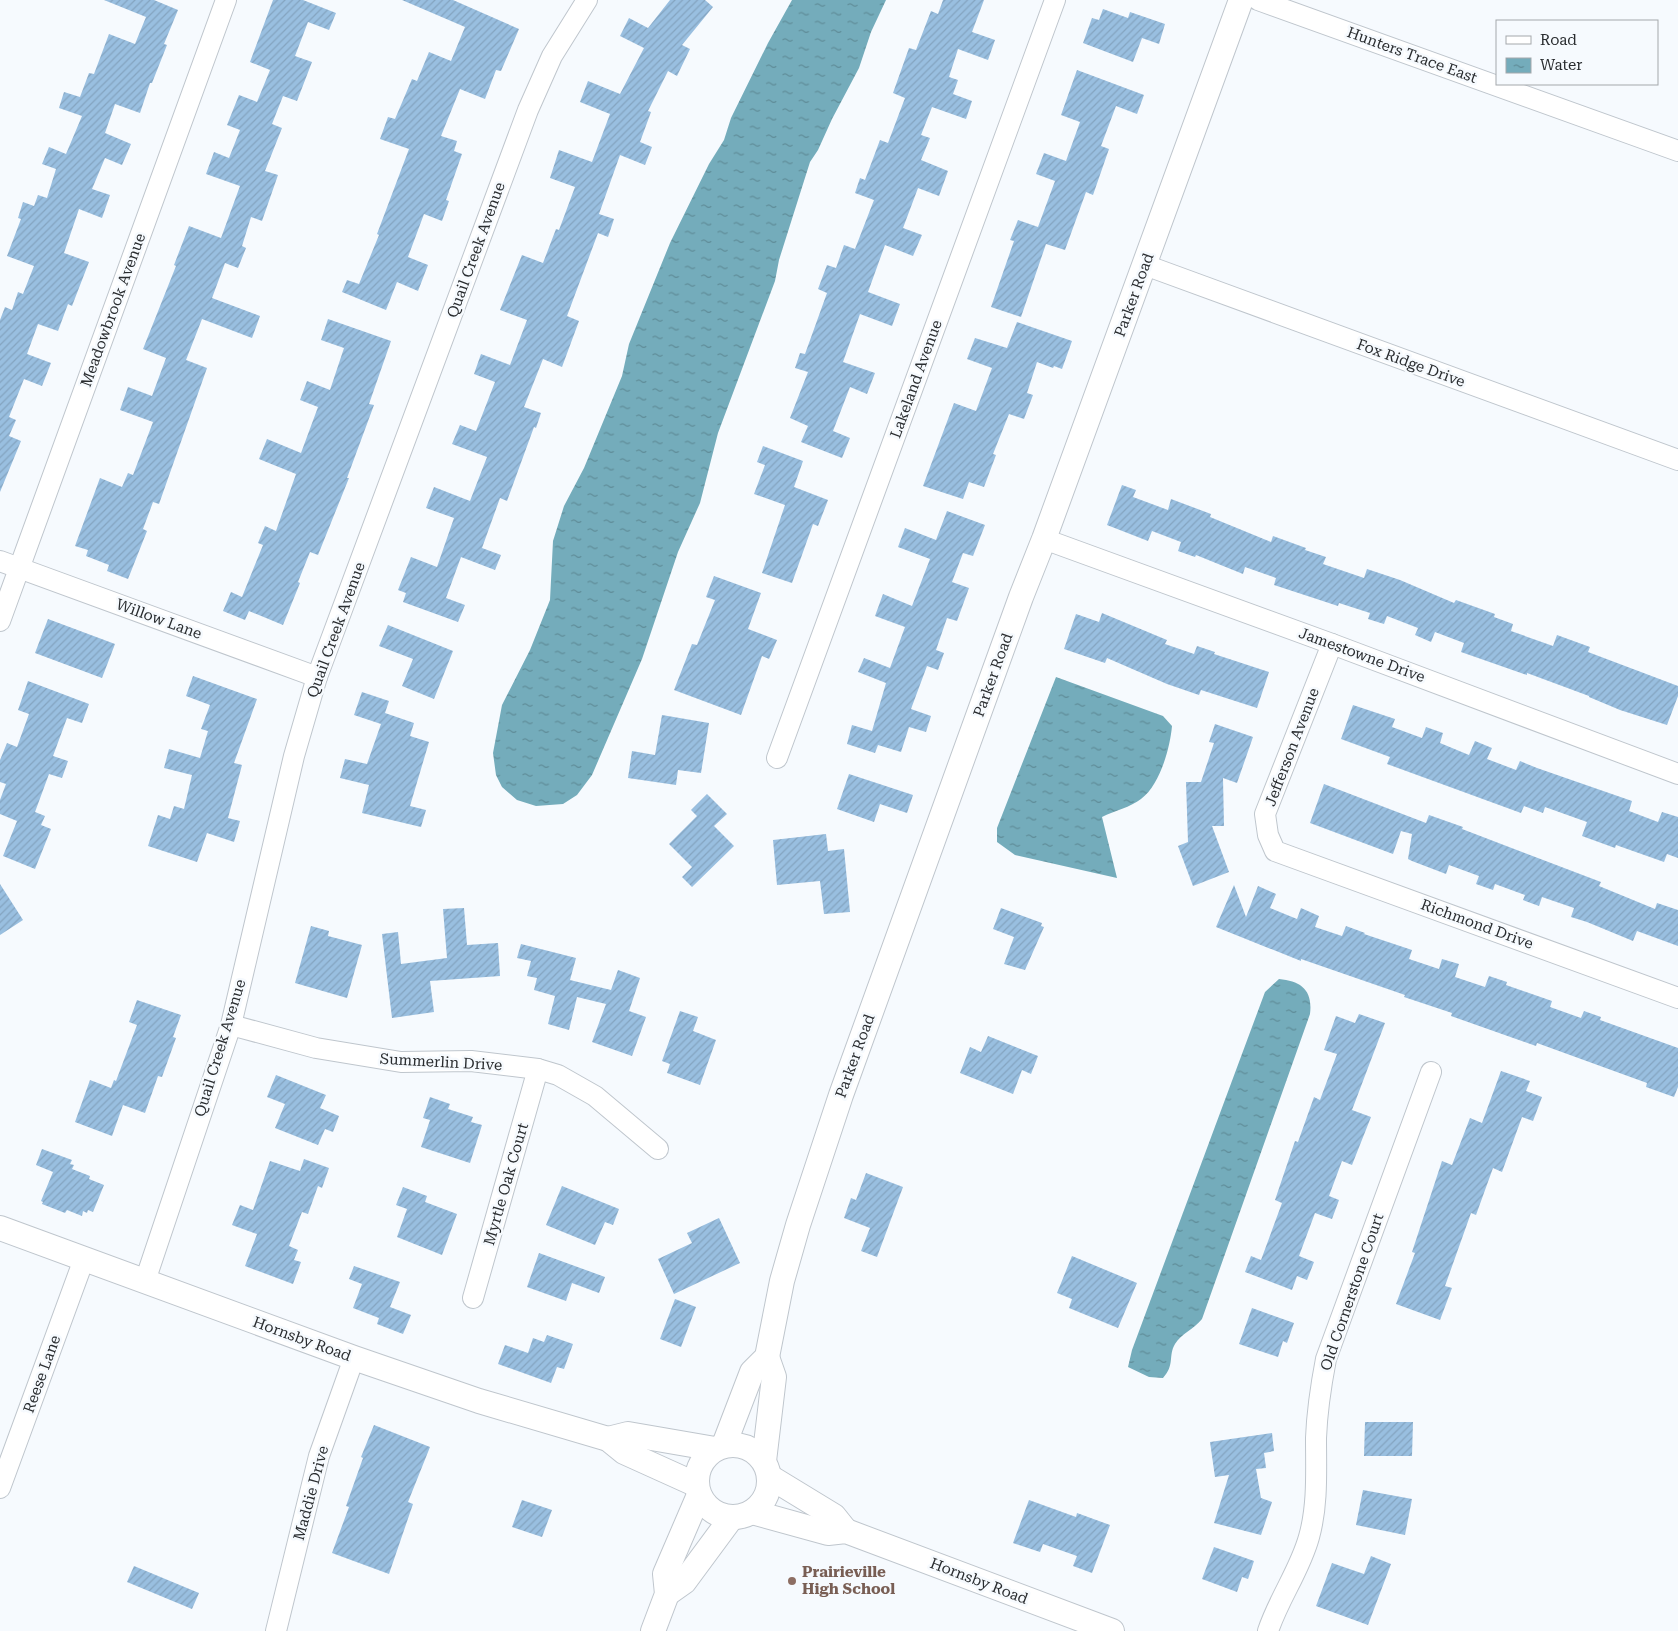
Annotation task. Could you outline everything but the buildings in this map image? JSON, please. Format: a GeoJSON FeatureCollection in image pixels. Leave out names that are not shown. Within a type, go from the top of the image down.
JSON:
{"type":"FeatureCollection","features":[{"type":"Feature","properties":{"kind":"street","name":"Meadowbrook Avenue"},"geometry":{"type":"LineString","coordinates":[[0,621],[226,0]]}},
{"type":"Feature","properties":{"kind":"street","name":"Quail Creek Avenue"},"geometry":{"type":"LineString","coordinates":[[145,1281],[231,1025],[294,756],[317,677],[528,110],[552,56],[587,0]]}},
{"type":"Feature","properties":{"kind":"street","name":"Lakeland Avenue"},"geometry":{"type":"LineString","coordinates":[[777,758],[1055,0]]}},
{"type":"Feature","properties":{"kind":"street","name":"Parker Road"},"geometry":{"type":"LineString","coordinates":[[720,1447],[752,1372],[766,1357],[782,1281],[798,1224],[841,1095],[1021,597],[1242,0]]}},
{"type":"Feature","properties":{"kind":"street","name":"Hunters Trace East"},"geometry":{"type":"LineString","coordinates":[[1258,0],[1678,151]]}},
{"type":"Feature","properties":{"kind":"street","name":"Fox Ridge Drive"},"geometry":{"type":"LineString","coordinates":[[1145,265],[1678,460]]}},
{"type":"Feature","properties":{"kind":"street","name":"Jamestowne Drive"},"geometry":{"type":"LineString","coordinates":[[1044,538],[1678,774]]}},
{"type":"Feature","properties":{"kind":"street","name":"Willow Lane"},"geometry":{"type":"LineString","coordinates":[[0,561],[317,677]]}},
{"type":"Feature","properties":{"kind":"street","name":"Jefferson Avenue"},"geometry":{"type":"LineString","coordinates":[[1276,851],[1268,834],[1265,814],[1332,644]]}},
{"type":"Feature","properties":{"kind":"street","name":"Richmond Drive"},"geometry":{"type":"LineString","coordinates":[[1276,851],[1678,998]]}},
{"type":"Feature","properties":{"kind":"street","name":"Summerlin Drive"},"geometry":{"type":"LineString","coordinates":[[231,1025],[316,1048],[401,1062],[471,1061],[538,1069],[558,1075],[595,1096],[658,1149]]}},
{"type":"Feature","properties":{"kind":"street","name":"Myrtle Oak Court"},"geometry":{"type":"LineString","coordinates":[[473,1298],[538,1069]]}},
{"type":"Feature","properties":{"kind":"street","name":"Old Cornerstone Court"},"geometry":{"type":"LineString","coordinates":[[1268,1631],[1302,1558],[1309,1536],[1315,1501],[1317,1473],[1316,1438],[1326,1359],[1431,1072]]}},
{"type":"Feature","properties":{"kind":"street","name":"Hornsby Road"},"geometry":{"type":"LineString","coordinates":[[0,1228],[354,1358],[479,1401],[608,1439],[624,1452],[698,1490]]}},
{"type":"Feature","properties":{"kind":"street","name":"Reese Lane"},"geometry":{"type":"LineString","coordinates":[[0,1488],[84,1259]]}},
{"type":"Feature","properties":{"kind":"street","name":"Parker Road"},"geometry":{"type":"LineString","coordinates":[[766,1357],[774,1377],[767,1469]]}},
{"type":"Feature","properties":{"kind":"street","name":"Maddie Drive"},"geometry":{"type":"LineString","coordinates":[[276,1631],[319,1456],[354,1358]]}},
{"type":"Feature","properties":{"kind":"street","name":"Hornsby Road"},"geometry":{"type":"LineString","coordinates":[[608,1439],[628,1434],[720,1447]]}},
{"type":"Feature","properties":{"kind":"street"},"geometry":{"type":"LineString","coordinates":[[667,1594],[684,1582],[742,1515],[760,1506],[766,1497],[769,1487],[767,1469],[760,1454],[745,1446],[735,1444],[720,1447],[707,1456],[700,1464],[697,1474],[698,1490],[704,1504],[712,1511],[722,1516],[742,1515]]}},
{"type":"Feature","properties":{"kind":"street","name":"Hornsby Road"},"geometry":{"type":"LineString","coordinates":[[767,1469],[834,1516],[846,1531]]}},
{"type":"Feature","properties":{"kind":"street"},"geometry":{"type":"LineString","coordinates":[[653,1631],[667,1594],[665,1574],[698,1490]]}},
{"type":"Feature","properties":{"kind":"street","name":"Hornsby Road"},"geometry":{"type":"LineString","coordinates":[[742,1515],[828,1533],[846,1531],[1112,1631]]}},
{"type":"Feature","properties":{"kind":"water"},"geometry":{"type":"Polygon","coordinates":[[[792,0],[886,0],[871,32],[859,68],[818,150],[810,162],[779,260],[775,281],[718,433],[700,503],[678,552],[642,659],[592,775],[577,795],[563,804],[536,806],[517,800],[502,787],[496,775],[493,753],[502,705],[530,650],[550,600],[553,541],[564,506],[584,468],[622,376],[629,344],[670,243],[709,164],[724,140],[731,118],[768,43],[792,0]]]}},
{"type":"Feature","properties":{"kind":"water"},"geometry":{"type":"Polygon","coordinates":[[[1056,677],[1163,716],[1172,726],[1163,766],[1148,793],[1132,804],[1102,817],[1117,878],[1015,855],[997,842],[997,828],[1056,677]]]}},
{"type":"Feature","properties":{"kind":"water"},"geometry":{"type":"Polygon","coordinates":[[[1279,979],[1294,982],[1304,988],[1310,999],[1310,1014],[1202,1319],[1175,1344],[1169,1369],[1163,1378],[1149,1377],[1128,1367],[1132,1350],[1265,992],[1279,979]]]}},
{"type":"Feature","properties":{"kind":"place","name":"Prairieville High School"},"geometry":{"type":"Point","coordinates":[792,1581]}}]}
